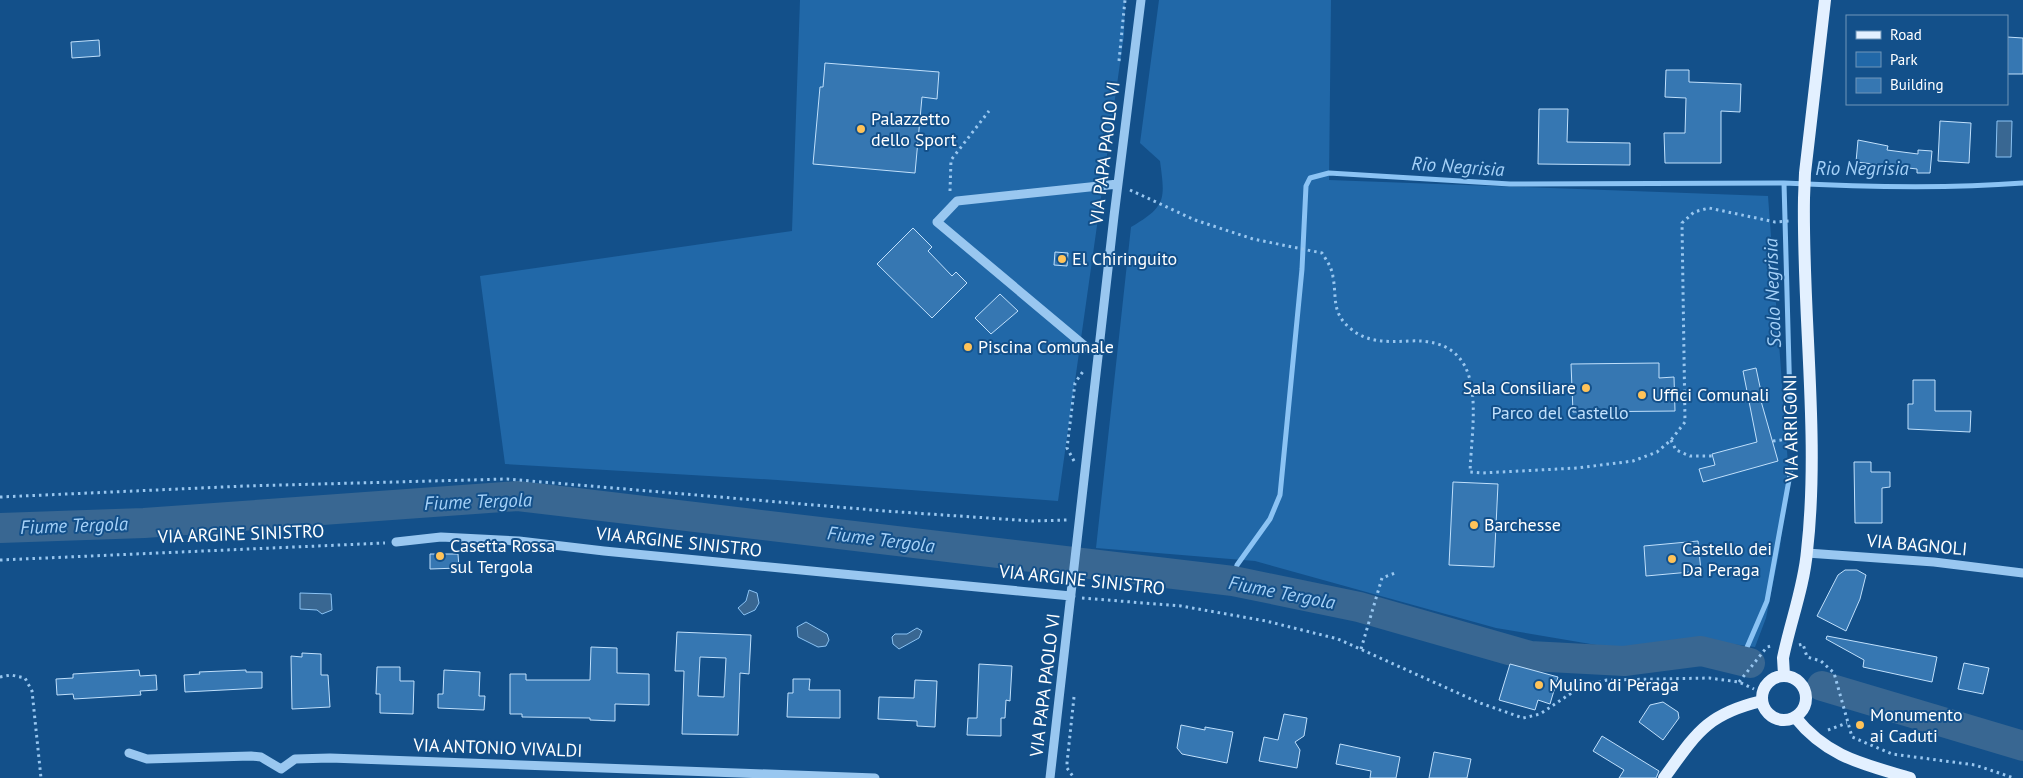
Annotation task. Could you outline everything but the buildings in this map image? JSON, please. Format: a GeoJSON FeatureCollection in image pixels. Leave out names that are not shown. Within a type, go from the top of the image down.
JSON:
{"type":"FeatureCollection","features":[{"type":"Feature","properties":{"kind":"main road","name":"VIA ARRIGONI"},"geometry":{"type":"LineString","coordinates":[[1784,674],[1783,658],[1807,553],[1810,436],[1804,198],[1805,173],[1825,0]]}},
{"type":"Feature","properties":{"kind":"main road"},"geometry":{"type":"LineString","coordinates":[[1784,674],[1799,681],[1806,693],[1804,707],[1795,717],[1781,720],[1768,714],[1762,697],[1769,681],[1784,674]]}},
{"type":"Feature","properties":{"kind":"main road"},"geometry":{"type":"LineString","coordinates":[[1664,778],[1705,725],[1762,697]]}},
{"type":"Feature","properties":{"kind":"main road"},"geometry":{"type":"LineString","coordinates":[[1795,717],[1816,740],[1832,752],[1845,758],[1910,778]]}},
{"type":"Feature","properties":{"kind":"street","name":"VIA PAPA PAOLO VI"},"geometry":{"type":"LineString","coordinates":[[1050,778],[1072,596],[1098,351],[1141,0]]}},
{"type":"Feature","properties":{"kind":"street"},"geometry":{"type":"LineString","coordinates":[[1098,351],[1086,347],[937,222],[957,201],[1118,184]]}},
{"type":"Feature","properties":{"kind":"street","name":"VIA ARGINE SINISTRO"},"geometry":{"type":"LineString","coordinates":[[396,542],[441,538],[519,541],[604,552],[1072,596]]}},
{"type":"Feature","properties":{"kind":"street","name":"VIA BAGNOLI"},"geometry":{"type":"LineString","coordinates":[[1807,553],[1934,562],[2023,573]]}},
{"type":"Feature","properties":{"kind":"street","name":"VIA ANTONIO VIVALDI"},"geometry":{"type":"LineString","coordinates":[[129,752],[147,759],[261,757],[279,774],[294,760],[330,758],[875,778]]}},
{"type":"Feature","properties":{"kind":"path"},"geometry":{"type":"LineString","coordinates":[[949,209],[951,160],[989,111]]}},
{"type":"Feature","properties":{"kind":"path"},"geometry":{"type":"LineString","coordinates":[[1118,184],[1194,220],[1253,239],[1322,253],[1331,268],[1335,306],[1340,318],[1350,329],[1376,341],[1423,340],[1437,342],[1460,359],[1472,378],[1470,472],[1494,473],[1577,468],[1633,460],[1657,452],[1671,440],[1685,422],[1682,223],[1694,212],[1709,208],[1775,222],[1786,221]]}},
{"type":"Feature","properties":{"kind":"path"},"geometry":{"type":"LineString","coordinates":[[1773,442],[1810,436]]}},
{"type":"Feature","properties":{"kind":"path"},"geometry":{"type":"LineString","coordinates":[[1671,440],[1676,450],[1690,456],[1713,456]]}},
{"type":"Feature","properties":{"kind":"path"},"geometry":{"type":"LineString","coordinates":[[0,497],[245,486],[507,479],[885,511],[1032,521],[1061,520]]}},
{"type":"Feature","properties":{"kind":"path","name":"VIA ARGINE SINISTRO"},"geometry":{"type":"LineString","coordinates":[[0,560],[363,546],[396,542]]}},
{"type":"Feature","properties":{"kind":"path"},"geometry":{"type":"LineString","coordinates":[[1361,649],[1382,578],[1394,573]]}},
{"type":"Feature","properties":{"kind":"path"},"geometry":{"type":"LineString","coordinates":[[1083,608],[1085,589]]}},
{"type":"Feature","properties":{"kind":"path","name":"VIA ARGINE SINISTRO"},"geometry":{"type":"LineString","coordinates":[[1072,596],[1181,606],[1266,621],[1338,639],[1480,703],[1523,718],[1540,714],[1582,686],[1607,680],[1709,678],[1739,682],[1762,697]]}},
{"type":"Feature","properties":{"kind":"path"},"geometry":{"type":"LineString","coordinates":[[1803,644],[1807,657],[1821,661],[1834,673],[1852,737],[1892,754],[1975,765],[2014,778]]}},
{"type":"Feature","properties":{"kind":"path"},"geometry":{"type":"LineString","coordinates":[[1739,682],[1767,646]]}},
{"type":"Feature","properties":{"kind":"path"},"geometry":{"type":"LineString","coordinates":[[0,677],[11,675],[25,678],[32,691],[41,778]]}},
{"type":"Feature","properties":{"kind":"path"},"geometry":{"type":"LineString","coordinates":[[1074,694],[1067,762],[1067,768],[1074,778]]}},
{"type":"Feature","properties":{"kind":"green space"},"geometry":{"type":"Polygon","coordinates":[[[800,0],[1125,0],[1124,35],[1058,501],[777,480],[505,464],[480,276],[792,231],[800,0]]]}},
{"type":"Feature","properties":{"kind":"green space","name":"Parco del Castello"},"geometry":{"type":"Polygon","coordinates":[[[1159,0],[1331,0],[1329,180],[1768,196],[1788,464],[1780,548],[1766,618],[1755,647],[1700,640],[1626,650],[1496,628],[1255,561],[1096,548],[1131,227],[1143,220],[1157,207],[1163,193],[1160,161],[1140,143],[1159,0]]]}},
{"type":"Feature","properties":{"kind":"shaded area"},"geometry":{"type":"Polygon","coordinates":[[[1997,121],[2012,121],[2011,157],[1996,157],[1997,121]]]}},
{"type":"Feature","properties":{"kind":"shaded area"},"geometry":{"type":"Polygon","coordinates":[[[749,590],[757,593],[759,603],[755,610],[744,615],[738,608],[746,601],[749,590]]]}},
{"type":"Feature","properties":{"kind":"shaded area"},"geometry":{"type":"Polygon","coordinates":[[[300,593],[331,594],[332,610],[322,614],[317,610],[300,609],[300,593]]]}},
{"type":"Feature","properties":{"kind":"shaded area"},"geometry":{"type":"Polygon","coordinates":[[[806,622],[827,634],[829,640],[826,646],[818,647],[798,637],[797,627],[806,622]]]}},
{"type":"Feature","properties":{"kind":"shaded area"},"geometry":{"type":"Polygon","coordinates":[[[917,628],[922,631],[919,638],[899,649],[893,644],[892,637],[895,634],[907,634],[917,628]]]}},
{"type":"Feature","properties":{"kind":"waterway","name":"Rio Negrisia"},"geometry":{"type":"LineString","coordinates":[[1233,581],[1237,565],[1270,519],[1280,495],[1302,269],[1306,186],[1310,178],[1329,173],[1510,184],[1784,183],[1904,187],[2023,183]]}},
{"type":"Feature","properties":{"kind":"waterway","name":"Scolo Negrisia"},"geometry":{"type":"LineString","coordinates":[[1784,183],[1790,402]]}},
{"type":"Feature","properties":{"kind":"waterway","name":"Scolo Negrisia"},"geometry":{"type":"LineString","coordinates":[[1742,659],[1767,601],[1791,469]]}},
{"type":"Feature","properties":{"kind":"waterway","name":"Fiume Tergola"},"geometry":{"type":"LineString","coordinates":[[0,528],[144,523],[518,496],[1233,581],[1359,607],[1530,656],[1624,661],[1701,651],[1750,663]]}},
{"type":"Feature","properties":{"kind":"waterway","name":"Fiume Tergola"},"geometry":{"type":"LineString","coordinates":[[1822,686],[2023,746]]}},
{"type":"Feature","properties":{"kind":"place","name":"Palazzetto dello Sport"},"geometry":{"type":"Point","coordinates":[861,129]}},
{"type":"Feature","properties":{"kind":"place","name":"El Chiringuito"},"geometry":{"type":"Point","coordinates":[1062,259]}},
{"type":"Feature","properties":{"kind":"place","name":"Piscina Comunale"},"geometry":{"type":"Point","coordinates":[968,347]}},
{"type":"Feature","properties":{"kind":"place","name":"Sala Consiliare"},"geometry":{"type":"Point","coordinates":[1586,388]}},
{"type":"Feature","properties":{"kind":"place","name":"Uffici Comunali"},"geometry":{"type":"Point","coordinates":[1642,395]}},
{"type":"Feature","properties":{"kind":"place","name":"Barchesse"},"geometry":{"type":"Point","coordinates":[1474,525]}},
{"type":"Feature","properties":{"kind":"place","name":"Casetta Rossa sul Tergola"},"geometry":{"type":"Point","coordinates":[440,556]}},
{"type":"Feature","properties":{"kind":"place","name":"Castello dei Da Peraga"},"geometry":{"type":"Point","coordinates":[1672,559]}},
{"type":"Feature","properties":{"kind":"place","name":"Mulino di Peraga"},"geometry":{"type":"Point","coordinates":[1539,685]}},
{"type":"Feature","properties":{"kind":"place","name":"Monumento ai Caduti"},"geometry":{"type":"Point","coordinates":[1860,725]}}]}
